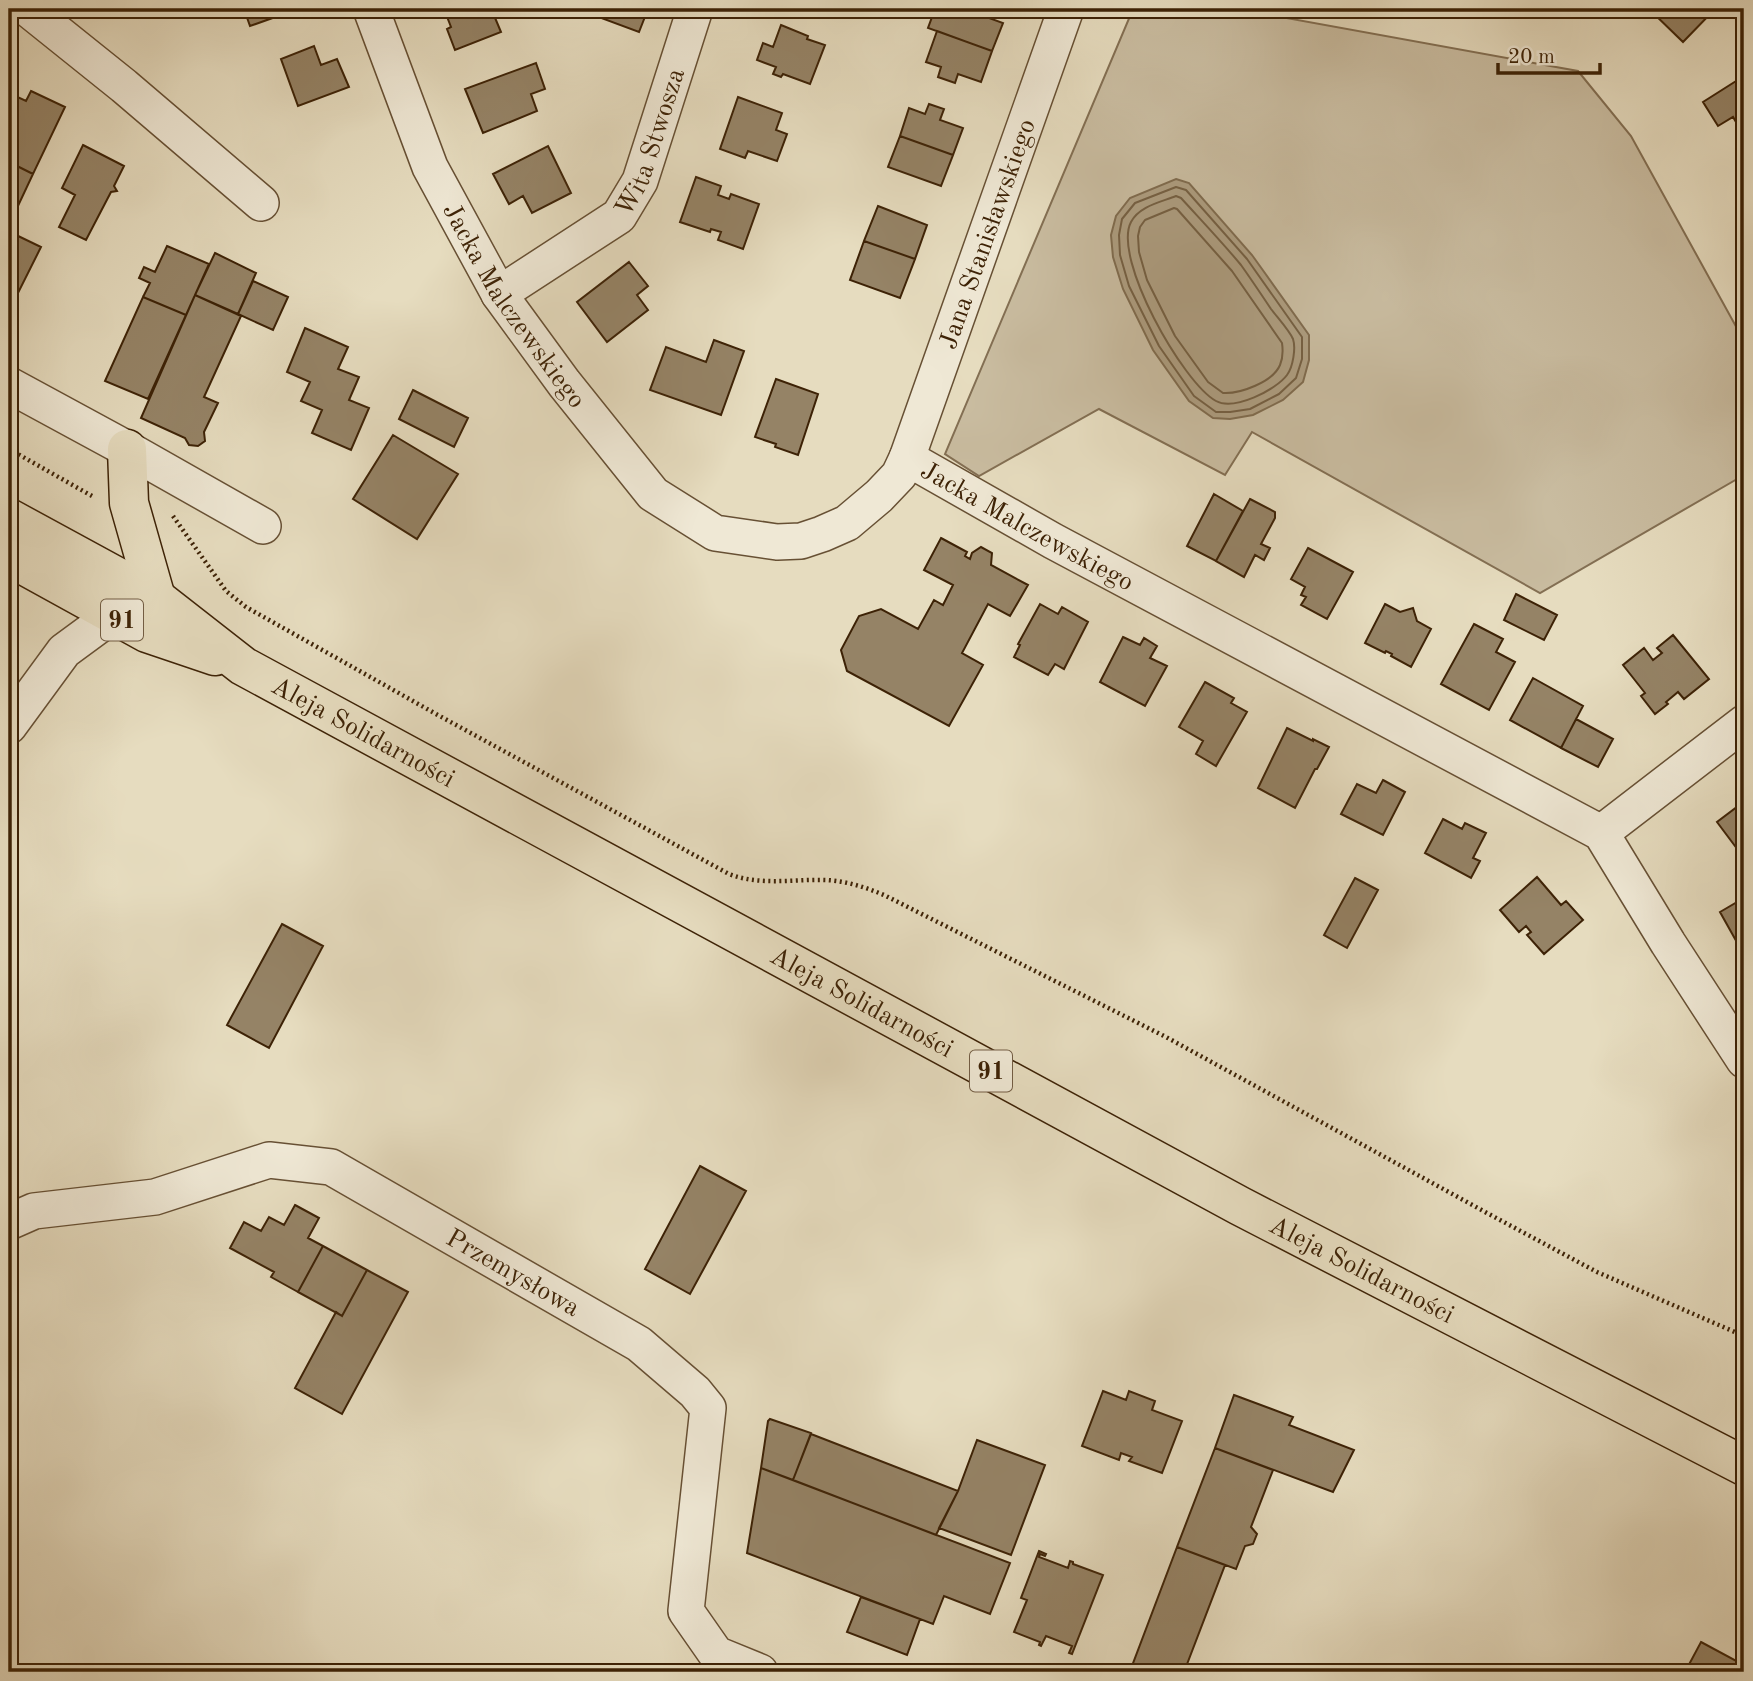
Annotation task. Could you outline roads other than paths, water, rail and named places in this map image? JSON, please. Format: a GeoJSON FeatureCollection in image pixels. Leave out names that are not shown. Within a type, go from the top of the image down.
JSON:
{"type":"FeatureCollection","features":[{"type":"Feature","properties":{"kind":"main road"},"geometry":{"type":"LineString","coordinates":[[127,449],[129,503],[156,598]]}},
{"type":"Feature","properties":{"kind":"main road","name":"Aleja Solidarności"},"geometry":{"type":"LineString","coordinates":[[9,518],[156,598],[243,666]]}},
{"type":"Feature","properties":{"kind":"main road","name":"Aleja Solidarności"},"geometry":{"type":"LineString","coordinates":[[9,557],[147,633],[243,666],[1240,1206],[1744,1466]]}},
{"type":"Feature","properties":{"kind":"street"},"geometry":{"type":"LineString","coordinates":[[28,9],[261,202]]}},
{"type":"Feature","properties":{"kind":"street","name":"Jacka Malczewskiego"},"geometry":{"type":"LineString","coordinates":[[371,9],[429,167],[499,294],[564,383],[653,494],[715,533],[777,542],[801,541],[847,523],[899,475],[907,458],[1053,541],[1601,834]]}},
{"type":"Feature","properties":{"kind":"street","name":"Wita Stwosza"},"geometry":{"type":"LineString","coordinates":[[499,294],[619,216],[640,181],[695,9]]}},
{"type":"Feature","properties":{"kind":"street","name":"Jana Stanisławskiego"},"geometry":{"type":"LineString","coordinates":[[907,458],[1066,9]]}},
{"type":"Feature","properties":{"kind":"street"},"geometry":{"type":"LineString","coordinates":[[9,385],[263,526]]}},
{"type":"Feature","properties":{"kind":"street"},"geometry":{"type":"LineString","coordinates":[[9,726],[64,651],[113,615]]}},
{"type":"Feature","properties":{"kind":"street"},"geometry":{"type":"LineString","coordinates":[[1744,723],[1601,834],[1744,1060]]}},
{"type":"Feature","properties":{"kind":"street","name":"Przemysłowa"},"geometry":{"type":"LineString","coordinates":[[9,1222],[34,1211],[155,1197],[269,1160],[331,1167],[639,1344],[695,1392],[708,1408],[686,1611],[716,1654],[760,1672]]}},
{"type":"Feature","properties":{"kind":"water"},"geometry":{"type":"Polygon","coordinates":[[[1176,179],[1189,183],[1252,255],[1309,335],[1309,360],[1303,382],[1283,400],[1253,415],[1230,419],[1213,418],[1189,401],[1153,350],[1123,289],[1113,257],[1111,235],[1116,216],[1130,198],[1176,179]]]}}]}
